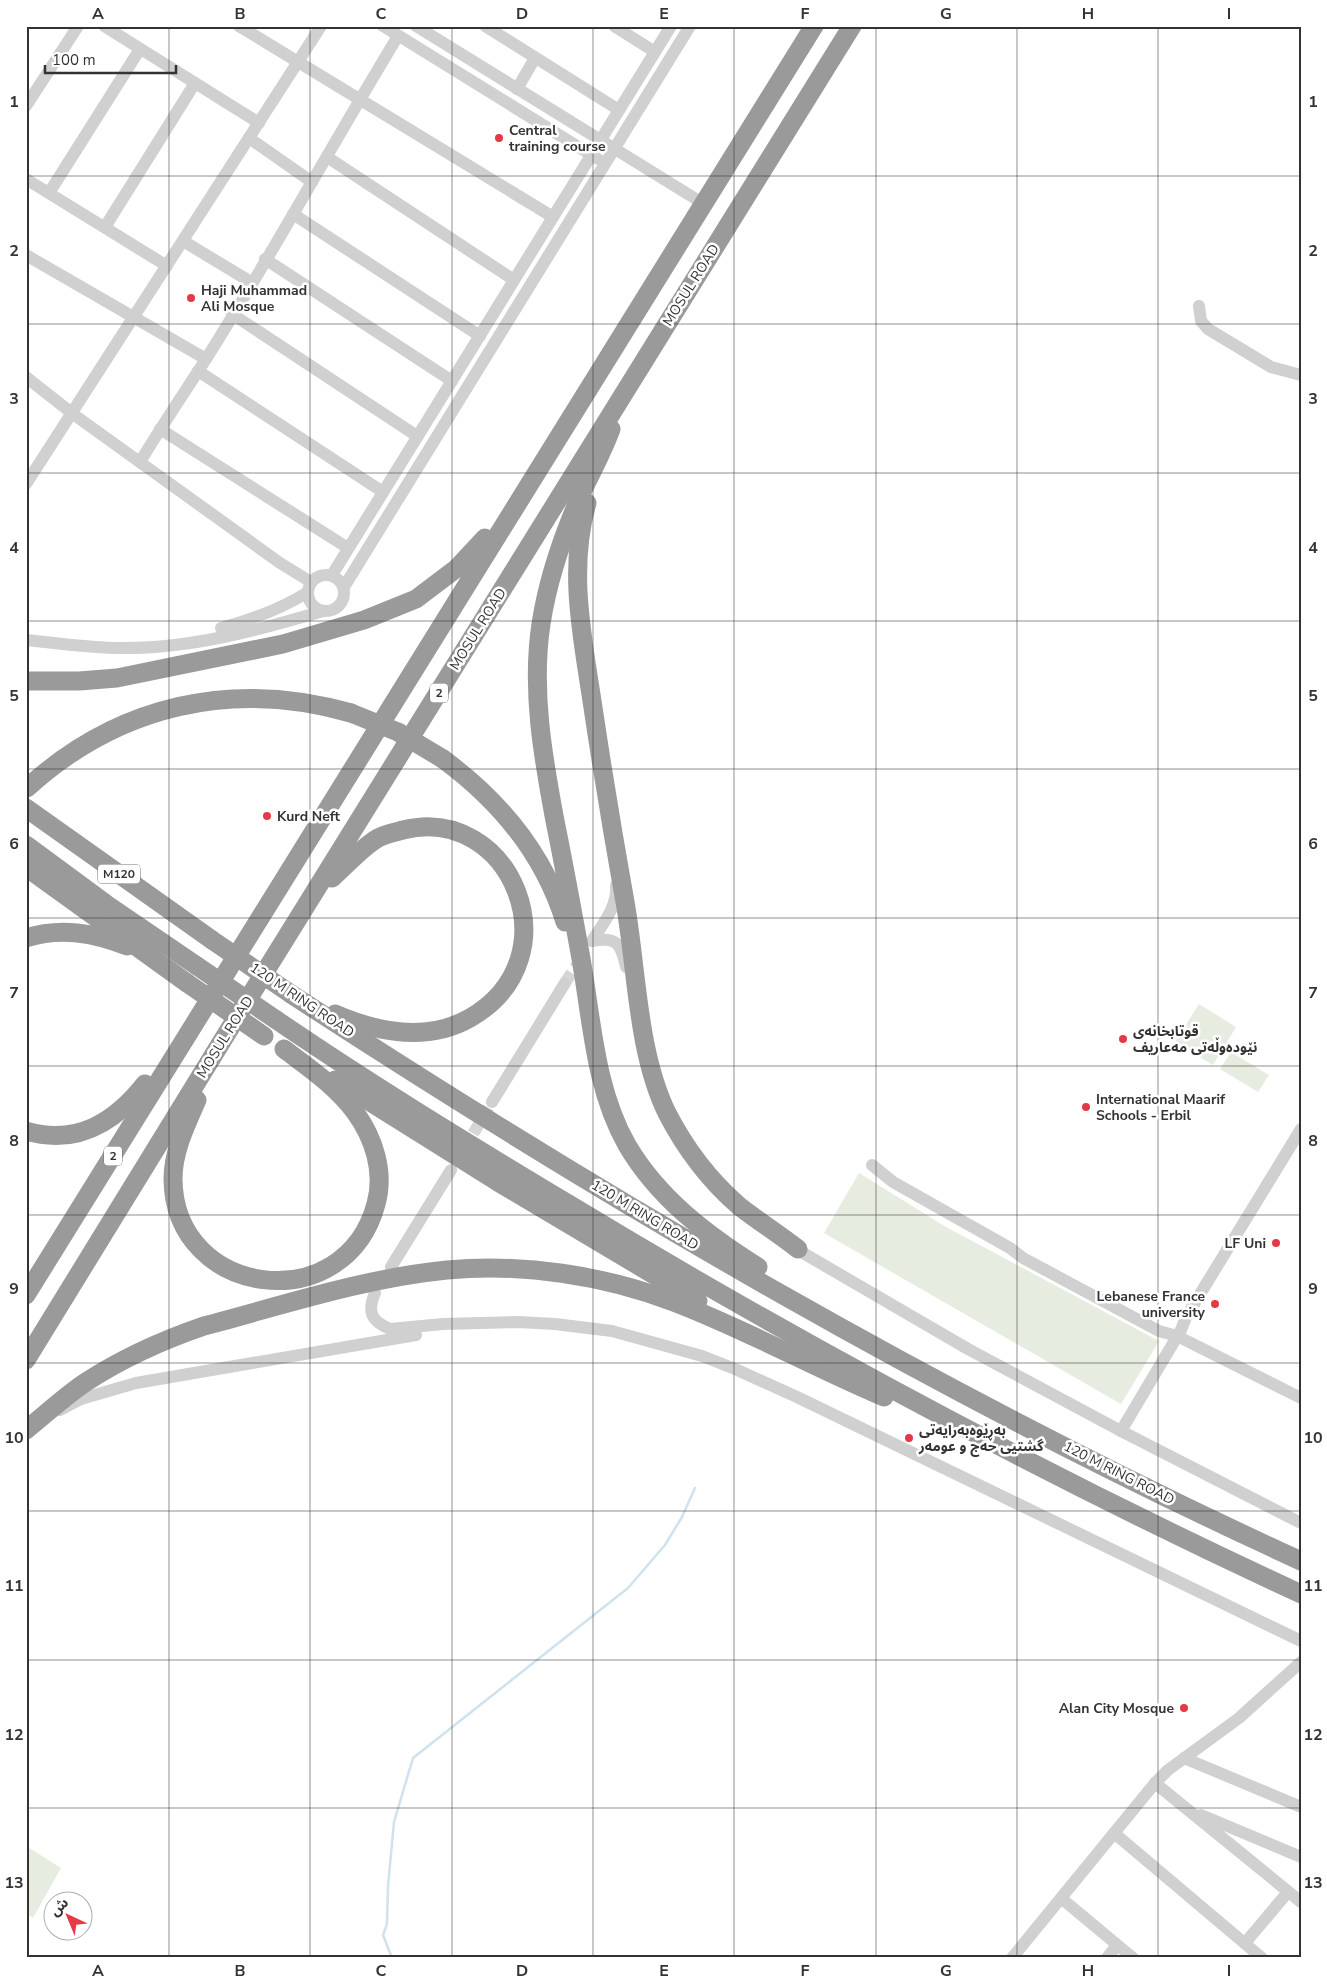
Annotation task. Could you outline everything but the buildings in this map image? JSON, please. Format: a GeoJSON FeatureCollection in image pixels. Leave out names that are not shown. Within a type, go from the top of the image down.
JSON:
{"type":"FeatureCollection","features":[{"type":"Feature","properties":{"kind":"highway","name":"2"},"geometry":{"type":"LineString","coordinates":[[26,1295],[814,26]]}},
{"type":"Feature","properties":{"kind":"highway","name":"MOSUL ROAD"},"geometry":{"type":"LineString","coordinates":[[26,1360],[852,26]]}},
{"type":"Feature","properties":{"kind":"highway"},"geometry":{"type":"LineString","coordinates":[[618,403],[612,429],[604,449],[580,532],[577,557],[577,596],[612,834],[625,904],[650,1067],[660,1097],[694,1158],[718,1186],[748,1213],[798,1249]]}},
{"type":"Feature","properties":{"kind":"highway"},"geometry":{"type":"LineString","coordinates":[[26,681],[79,681],[116,678],[198,663],[283,644],[364,620],[410,601],[442,580],[465,560],[494,526],[556,440]]}},
{"type":"Feature","properties":{"kind":"highway"},"geometry":{"type":"LineString","coordinates":[[590,1020],[586,985],[543,748],[538,703],[537,664],[540,627],[547,588],[556,558],[582,492],[604,449]]}},
{"type":"Feature","properties":{"kind":"highway"},"geometry":{"type":"LineString","coordinates":[[26,788],[64,757],[95,738],[136,719],[177,707],[223,699],[267,698],[325,706],[351,713],[398,732],[443,759],[484,792],[505,814],[534,852],[549,879],[561,909],[590,1020],[599,1067],[609,1104],[628,1146],[662,1191],[680,1211],[726,1247],[910,1365]]}},
{"type":"Feature","properties":{"kind":"highway","name":"120 M RING ROAD"},"geometry":{"type":"LineString","coordinates":[[26,808],[291,994],[472,1110],[589,1182],[752,1278],[910,1365],[1160,1494],[1301,1561]]}},
{"type":"Feature","properties":{"kind":"highway"},"geometry":{"type":"LineString","coordinates":[[291,994],[341,1016],[374,1026],[408,1034],[437,1032],[464,1021],[488,1006],[511,979],[522,952],[524,942],[523,913],[520,897],[507,874],[489,852],[475,841],[460,833],[418,827],[379,837],[355,856],[312,898]]}},
{"type":"Feature","properties":{"kind":"highway","name":"M120"},"geometry":{"type":"LineString","coordinates":[[26,845],[106,904],[275,1019],[419,1113],[636,1245],[800,1339],[960,1427]]}},
{"type":"Feature","properties":{"kind":"highway"},"geometry":{"type":"LineString","coordinates":[[26,867],[169,971],[284,1049],[648,1273],[798,1358]]}},
{"type":"Feature","properties":{"kind":"highway"},"geometry":{"type":"LineString","coordinates":[[26,938],[62,931],[92,934],[128,947],[169,971]]}},
{"type":"Feature","properties":{"kind":"highway"},"geometry":{"type":"LineString","coordinates":[[26,1131],[50,1135],[69,1135],[92,1129],[112,1118],[131,1102],[199,1016]]}},
{"type":"Feature","properties":{"kind":"highway"},"geometry":{"type":"LineString","coordinates":[[227,1033],[178,1148],[173,1178],[174,1196],[185,1228],[195,1242],[210,1257],[238,1274],[269,1281],[305,1278],[324,1270],[345,1255],[355,1246],[365,1232],[378,1197],[379,1179],[374,1148],[356,1113],[338,1092],[284,1049]]}},
{"type":"Feature","properties":{"kind":"highway"},"geometry":{"type":"LineString","coordinates":[[26,1431],[86,1382],[137,1353],[204,1326],[404,1276],[449,1270],[522,1270],[568,1275],[614,1283],[672,1302],[850,1383],[960,1427],[1195,1544],[1301,1594]]}},
{"type":"Feature","properties":{"kind":"street"},"geometry":{"type":"LineString","coordinates":[[26,106],[78,26]]}},
{"type":"Feature","properties":{"kind":"street"},"geometry":{"type":"LineString","coordinates":[[104,26],[259,123]]}},
{"type":"Feature","properties":{"kind":"street"},"geometry":{"type":"LineString","coordinates":[[240,26],[552,218]]}},
{"type":"Feature","properties":{"kind":"street"},"geometry":{"type":"LineString","coordinates":[[26,484],[321,26]]}},
{"type":"Feature","properties":{"kind":"street"},"geometry":{"type":"LineString","coordinates":[[383,26],[606,164]]}},
{"type":"Feature","properties":{"kind":"street"},"geometry":{"type":"LineString","coordinates":[[416,26],[704,204]]}},
{"type":"Feature","properties":{"kind":"street"},"geometry":{"type":"LineString","coordinates":[[485,26],[619,110]]}},
{"type":"Feature","properties":{"kind":"street"},"geometry":{"type":"LineString","coordinates":[[614,26],[655,52]]}},
{"type":"Feature","properties":{"kind":"street"},"geometry":{"type":"LineString","coordinates":[[332,575],[671,26]]}},
{"type":"Feature","properties":{"kind":"street"},"geometry":{"type":"LineString","coordinates":[[26,640],[98,647],[148,648],[217,637],[336,608],[344,599],[344,587],[690,26]]}},
{"type":"Feature","properties":{"kind":"street"},"geometry":{"type":"LineString","coordinates":[[140,462],[206,359],[398,36]]}},
{"type":"Feature","properties":{"kind":"street"},"geometry":{"type":"LineString","coordinates":[[49,193],[140,49]]}},
{"type":"Feature","properties":{"kind":"street"},"geometry":{"type":"LineString","coordinates":[[517,89],[535,58]]}},
{"type":"Feature","properties":{"kind":"street"},"geometry":{"type":"LineString","coordinates":[[105,227],[196,84]]}},
{"type":"Feature","properties":{"kind":"street"},"geometry":{"type":"LineString","coordinates":[[249,138],[312,182]]}},
{"type":"Feature","properties":{"kind":"street"},"geometry":{"type":"LineString","coordinates":[[327,158],[514,280]]}},
{"type":"Feature","properties":{"kind":"street"},"geometry":{"type":"LineString","coordinates":[[26,179],[167,266]]}},
{"type":"Feature","properties":{"kind":"street"},"geometry":{"type":"LineString","coordinates":[[293,214],[480,336]]}},
{"type":"Feature","properties":{"kind":"street"},"geometry":{"type":"LineString","coordinates":[[183,241],[251,282]]}},
{"type":"Feature","properties":{"kind":"street"},"geometry":{"type":"LineString","coordinates":[[26,254],[206,359]]}},
{"type":"Feature","properties":{"kind":"street"},"geometry":{"type":"LineString","coordinates":[[266,259],[452,381]]}},
{"type":"Feature","properties":{"kind":"street"},"geometry":{"type":"LineString","coordinates":[[1199,306],[1202,321],[1208,329],[1271,367],[1301,375]]}},
{"type":"Feature","properties":{"kind":"street"},"geometry":{"type":"LineString","coordinates":[[232,314],[417,436]]}},
{"type":"Feature","properties":{"kind":"street"},"geometry":{"type":"LineString","coordinates":[[469,352],[483,362]]}},
{"type":"Feature","properties":{"kind":"street"},"geometry":{"type":"LineString","coordinates":[[198,371],[383,492]]}},
{"type":"Feature","properties":{"kind":"street"},"geometry":{"type":"LineString","coordinates":[[26,377],[72,414],[280,563],[310,587]]}},
{"type":"Feature","properties":{"kind":"street"},"geometry":{"type":"LineString","coordinates":[[160,429],[348,548]]}},
{"type":"Feature","properties":{"kind":"street"},"geometry":{"type":"LineString","coordinates":[[26,632],[101,640],[148,640],[181,636],[222,628],[263,615],[290,603],[310,587],[320,575],[332,575],[344,587]]}},
{"type":"Feature","properties":{"kind":"street"},"geometry":{"type":"LineString","coordinates":[[310,587],[310,602],[323,611]]}},
{"type":"Feature","properties":{"kind":"street"},"geometry":{"type":"LineString","coordinates":[[612,834],[617,896],[614,905],[592,941],[609,939],[615,942],[622,950],[644,1076],[658,1114],[682,1155],[700,1178],[727,1205],[766,1232],[918,1321],[1121,1431],[1301,1522]]}},
{"type":"Feature","properties":{"kind":"street"},"geometry":{"type":"LineString","coordinates":[[492,1102],[565,983]]}},
{"type":"Feature","properties":{"kind":"street"},"geometry":{"type":"LineString","coordinates":[[1121,1431],[1176,1333],[1190,1321],[1301,1129]]}},
{"type":"Feature","properties":{"kind":"street"},"geometry":{"type":"LineString","coordinates":[[1234,1244],[1301,1141]]}},
{"type":"Feature","properties":{"kind":"street"},"geometry":{"type":"LineString","coordinates":[[872,1165],[893,1182],[1010,1248],[1023,1258],[1159,1331],[1176,1333],[1301,1398]]}},
{"type":"Feature","properties":{"kind":"street"},"geometry":{"type":"LineString","coordinates":[[391,1267],[451,1170]]}},
{"type":"Feature","properties":{"kind":"street"},"geometry":{"type":"LineString","coordinates":[[375,1293],[371,1305],[373,1317],[380,1324],[390,1329],[443,1324],[518,1322],[590,1328],[664,1344],[702,1356],[789,1394],[1301,1641]]}},
{"type":"Feature","properties":{"kind":"street"},"geometry":{"type":"LineString","coordinates":[[26,1431],[81,1399],[136,1383],[476,1324]]}},
{"type":"Feature","properties":{"kind":"street"},"geometry":{"type":"LineString","coordinates":[[1012,1958],[1155,1783],[1184,1758],[1239,1718],[1301,1662]]}},
{"type":"Feature","properties":{"kind":"street"},"geometry":{"type":"LineString","coordinates":[[1184,1758],[1301,1806]]}},
{"type":"Feature","properties":{"kind":"street"},"geometry":{"type":"LineString","coordinates":[[1155,1783],[1301,1902]]}},
{"type":"Feature","properties":{"kind":"street"},"geometry":{"type":"LineString","coordinates":[[1187,1809],[1301,1857]]}},
{"type":"Feature","properties":{"kind":"street"},"geometry":{"type":"LineString","coordinates":[[1114,1833],[1262,1958]]}},
{"type":"Feature","properties":{"kind":"street"},"geometry":{"type":"LineString","coordinates":[[1245,1943],[1288,1892]]}},
{"type":"Feature","properties":{"kind":"street"},"geometry":{"type":"LineString","coordinates":[[1061,1898],[1133,1958]]}},
{"type":"Feature","properties":{"kind":"street"},"geometry":{"type":"LineString","coordinates":[[1107,1958],[1117,1945]]}},
{"type":"Feature","properties":{"kind":"shaded area"},"geometry":{"type":"Polygon","coordinates":[[[1199,1004],[1236,1027],[1213,1065],[1175,1042],[1199,1004]]]}},
{"type":"Feature","properties":{"kind":"shaded area"},"geometry":{"type":"Polygon","coordinates":[[[1231,1052],[1269,1075],[1258,1092],[1220,1069],[1231,1052]]]}},
{"type":"Feature","properties":{"kind":"shaded area"},"geometry":{"type":"Polygon","coordinates":[[[859,1173],[946,1227],[1159,1341],[1121,1404],[824,1233],[859,1173]]]}},
{"type":"Feature","properties":{"kind":"shaded area"},"geometry":{"type":"Polygon","coordinates":[[[26,1846],[61,1868],[48,1892],[42,1892],[42,1902],[33,1918],[26,1913],[26,1846]]]}},
{"type":"Feature","properties":{"kind":"waterway"},"geometry":{"type":"LineString","coordinates":[[392,1958],[383,1935],[387,1924],[388,1886],[394,1822],[413,1758],[628,1588],[665,1545],[682,1517],[695,1488]]}},
{"type":"Feature","properties":{"kind":"tunnel"},"geometry":{"type":"LineString","coordinates":[[565,983],[583,956]]}},
{"type":"Feature","properties":{"kind":"tunnel"},"geometry":{"type":"LineString","coordinates":[[464,1149],[492,1102]]}},
{"type":"Feature","properties":{"kind":"place","name":"Central training course"},"geometry":{"type":"Point","coordinates":[499,138]}},
{"type":"Feature","properties":{"kind":"place","name":"Haji Muhammad Ali Mosque"},"geometry":{"type":"Point","coordinates":[191,298]}},
{"type":"Feature","properties":{"kind":"place","name":"Kurd Neft"},"geometry":{"type":"Point","coordinates":[267,816]}},
{"type":"Feature","properties":{"kind":"place","name":"قوتابخانەی نێودەوڵەتی مەعاریف"},"geometry":{"type":"Point","coordinates":[1123,1039]}},
{"type":"Feature","properties":{"kind":"place","name":"International Maarif Schools - Erbil"},"geometry":{"type":"Point","coordinates":[1086,1107]}},
{"type":"Feature","properties":{"kind":"place","name":"LF Uni"},"geometry":{"type":"Point","coordinates":[1276,1243]}},
{"type":"Feature","properties":{"kind":"place","name":"Lebanese France university"},"geometry":{"type":"Point","coordinates":[1215,1304]}},
{"type":"Feature","properties":{"kind":"place","name":"بەڕێوەبەرایەتی گشتیی حەج و عومەر"},"geometry":{"type":"Point","coordinates":[909,1438]}},
{"type":"Feature","properties":{"kind":"place","name":"Alan City Mosque"},"geometry":{"type":"Point","coordinates":[1184,1708]}}]}
